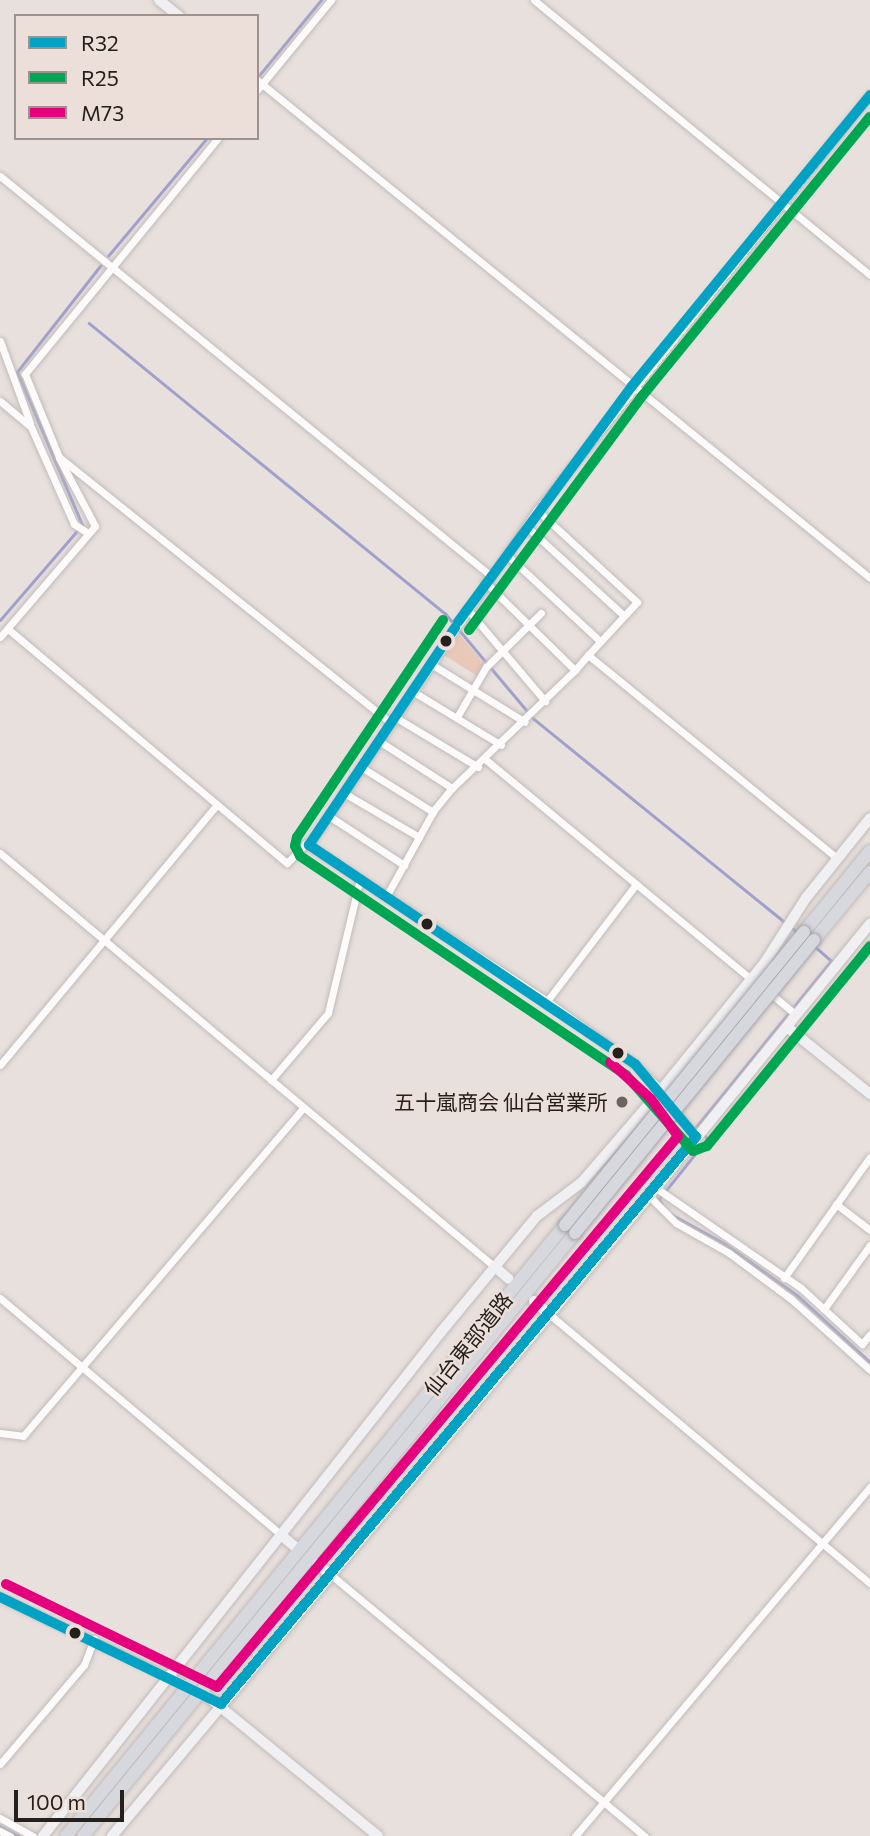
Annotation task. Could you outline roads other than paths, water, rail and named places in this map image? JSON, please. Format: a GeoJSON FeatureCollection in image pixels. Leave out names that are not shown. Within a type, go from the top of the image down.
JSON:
{"type":"FeatureCollection","features":[{"type":"Feature","properties":{"kind":"highway","name":"仙台東部道路"},"geometry":{"type":"LineString","coordinates":[[83,1836],[809,936],[870,851]]}},
{"type":"Feature","properties":{"kind":"highway","name":"仙台東部道路"},"geometry":{"type":"LineString","coordinates":[[809,936],[870,872]]}},
{"type":"Feature","properties":{"kind":"highway","name":"仙台東部道路"},"geometry":{"type":"LineString","coordinates":[[66,1836],[570,1229]]}},
{"type":"Feature","properties":{"kind":"street"},"geometry":{"type":"LineString","coordinates":[[159,0],[176,14]]}},
{"type":"Feature","properties":{"kind":"street"},"geometry":{"type":"LineString","coordinates":[[331,0],[259,84],[870,578]]}},
{"type":"Feature","properties":{"kind":"street"},"geometry":{"type":"LineString","coordinates":[[534,0],[870,275]]}},
{"type":"Feature","properties":{"kind":"street"},"geometry":{"type":"LineString","coordinates":[[309,845],[537,509],[632,386],[870,95]]}},
{"type":"Feature","properties":{"kind":"street"},"geometry":{"type":"LineString","coordinates":[[0,638],[86,532],[95,526],[59,457],[25,374],[216,140]]}},
{"type":"Feature","properties":{"kind":"street"},"geometry":{"type":"LineString","coordinates":[[0,176],[488,579],[528,624],[575,670]]}},
{"type":"Feature","properties":{"kind":"street"},"geometry":{"type":"LineString","coordinates":[[0,341],[32,427],[76,525],[86,532]]}},
{"type":"Feature","properties":{"kind":"street"},"geometry":{"type":"LineString","coordinates":[[0,401],[32,427]]}},
{"type":"Feature","properties":{"kind":"street"},"geometry":{"type":"LineString","coordinates":[[59,457],[393,720],[478,767]]}},
{"type":"Feature","properties":{"kind":"street"},"geometry":{"type":"LineString","coordinates":[[387,895],[433,812],[453,788],[530,717],[637,602],[537,509]]}},
{"type":"Feature","properties":{"kind":"street"},"geometry":{"type":"LineString","coordinates":[[526,526],[623,615]]}},
{"type":"Feature","properties":{"kind":"street"},"geometry":{"type":"LineString","coordinates":[[507,555],[600,641]]}},
{"type":"Feature","properties":{"kind":"street"},"geometry":{"type":"LineString","coordinates":[[467,609],[545,701]]}},
{"type":"Feature","properties":{"kind":"street"},"geometry":{"type":"LineString","coordinates":[[457,718],[489,664],[541,612]]}},
{"type":"Feature","properties":{"kind":"street"},"geometry":{"type":"LineString","coordinates":[[8,629],[287,863],[306,843],[547,1001],[635,1064],[661,1090],[696,1137]]}},
{"type":"Feature","properties":{"kind":"street"},"geometry":{"type":"LineString","coordinates":[[588,655],[837,858]]}},
{"type":"Feature","properties":{"kind":"street"},"geometry":{"type":"LineString","coordinates":[[431,664],[472,691],[530,717]]}},
{"type":"Feature","properties":{"kind":"street"},"geometry":{"type":"LineString","coordinates":[[412,691],[501,745]]}},
{"type":"Feature","properties":{"kind":"street"},"geometry":{"type":"LineString","coordinates":[[379,741],[453,788]]}},
{"type":"Feature","properties":{"kind":"street"},"geometry":{"type":"LineString","coordinates":[[485,759],[792,1012]]}},
{"type":"Feature","properties":{"kind":"street"},"geometry":{"type":"LineString","coordinates":[[361,767],[433,812]]}},
{"type":"Feature","properties":{"kind":"street"},"geometry":{"type":"LineString","coordinates":[[344,793],[419,837]]}},
{"type":"Feature","properties":{"kind":"street"},"geometry":{"type":"LineString","coordinates":[[0,1065],[217,805]]}},
{"type":"Feature","properties":{"kind":"street"},"geometry":{"type":"LineString","coordinates":[[328,816],[404,865]]}},
{"type":"Feature","properties":{"kind":"street"},"geometry":{"type":"LineString","coordinates":[[43,1836],[537,1216],[600,1163],[661,1090],[751,978],[837,858],[870,818]]}},
{"type":"Feature","properties":{"kind":"street"},"geometry":{"type":"LineString","coordinates":[[0,853],[509,1279]]}},
{"type":"Feature","properties":{"kind":"street"},"geometry":{"type":"LineString","coordinates":[[271,1080],[328,1013],[360,879]]}},
{"type":"Feature","properties":{"kind":"street"},"geometry":{"type":"LineString","coordinates":[[547,1001],[636,884]]}},
{"type":"Feature","properties":{"kind":"street"},"geometry":{"type":"LineString","coordinates":[[112,1836],[654,1191],[787,1027],[792,1012],[870,924]]}},
{"type":"Feature","properties":{"kind":"street"},"geometry":{"type":"LineString","coordinates":[[787,1027],[870,1094]]}},
{"type":"Feature","properties":{"kind":"street"},"geometry":{"type":"LineString","coordinates":[[0,1433],[23,1436],[303,1108]]}},
{"type":"Feature","properties":{"kind":"street"},"geometry":{"type":"LineString","coordinates":[[784,1278],[870,1157]]}},
{"type":"Feature","properties":{"kind":"street"},"geometry":{"type":"LineString","coordinates":[[654,1191],[784,1278],[824,1309],[870,1351]]}},
{"type":"Feature","properties":{"kind":"street"},"geometry":{"type":"LineString","coordinates":[[654,1191],[676,1223],[729,1253],[791,1299],[870,1370]]}},
{"type":"Feature","properties":{"kind":"street"},"geometry":{"type":"LineString","coordinates":[[836,1204],[870,1230]]}},
{"type":"Feature","properties":{"kind":"street"},"geometry":{"type":"LineString","coordinates":[[824,1309],[870,1245]]}},
{"type":"Feature","properties":{"kind":"street"},"geometry":{"type":"LineString","coordinates":[[0,1298],[295,1546]]}},
{"type":"Feature","properties":{"kind":"street"},"geometry":{"type":"LineString","coordinates":[[534,1301],[870,1583]]}},
{"type":"Feature","properties":{"kind":"street"},"geometry":{"type":"LineString","coordinates":[[862,1344],[870,1334]]}},
{"type":"Feature","properties":{"kind":"street"},"geometry":{"type":"LineString","coordinates":[[575,1836],[870,1487]]}},
{"type":"Feature","properties":{"kind":"street"},"geometry":{"type":"LineString","coordinates":[[317,1564],[645,1836]]}},
{"type":"Feature","properties":{"kind":"street"},"geometry":{"type":"LineString","coordinates":[[0,1597],[183,1683]]}},
{"type":"Feature","properties":{"kind":"street"},"geometry":{"type":"LineString","coordinates":[[0,1764],[84,1665],[94,1639]]}},
{"type":"Feature","properties":{"kind":"street"},"geometry":{"type":"LineString","coordinates":[[207,1696],[221,1704],[378,1836]]}},
{"type":"Feature","properties":{"kind":"street"},"geometry":{"type":"LineString","coordinates":[[0,1818],[33,1836]]}},
{"type":"Feature","properties":{"kind":"street"},"geometry":{"type":"LineString","coordinates":[[0,1831],[10,1836]]}},
{"type":"Feature","properties":{"kind":"waterway"},"geometry":{"type":"LineString","coordinates":[[259,76],[321,0]]}},
{"type":"Feature","properties":{"kind":"waterway"},"geometry":{"type":"LineString","coordinates":[[108,256],[205,140]]}},
{"type":"Feature","properties":{"kind":"waterway"},"geometry":{"type":"LineString","coordinates":[[0,620],[82,525],[17,372],[100,266]]}},
{"type":"Feature","properties":{"kind":"waterway"},"geometry":{"type":"LineString","coordinates":[[89,323],[445,613],[534,719],[798,933]]}},
{"type":"Feature","properties":{"kind":"waterway"},"geometry":{"type":"LineString","coordinates":[[696,1127],[831,961],[814,946]]}},
{"type":"Feature","properties":{"kind":"waterway"},"geometry":{"type":"LineString","coordinates":[[662,1205],[659,1199],[707,1139],[704,1135]]}},
{"type":"Feature","properties":{"kind":"waterway"},"geometry":{"type":"LineString","coordinates":[[671,1214],[724,1243],[797,1295],[870,1362]]}},
{"type":"Feature","properties":{"kind":"waterway"},"geometry":{"type":"LineString","coordinates":[[0,1826],[19,1836]]}},
{"type":"Feature","properties":{"kind":"place","name":"五十嵐商会 仙台営業所"},"geometry":{"type":"Point","coordinates":[622,1102]}}]}
